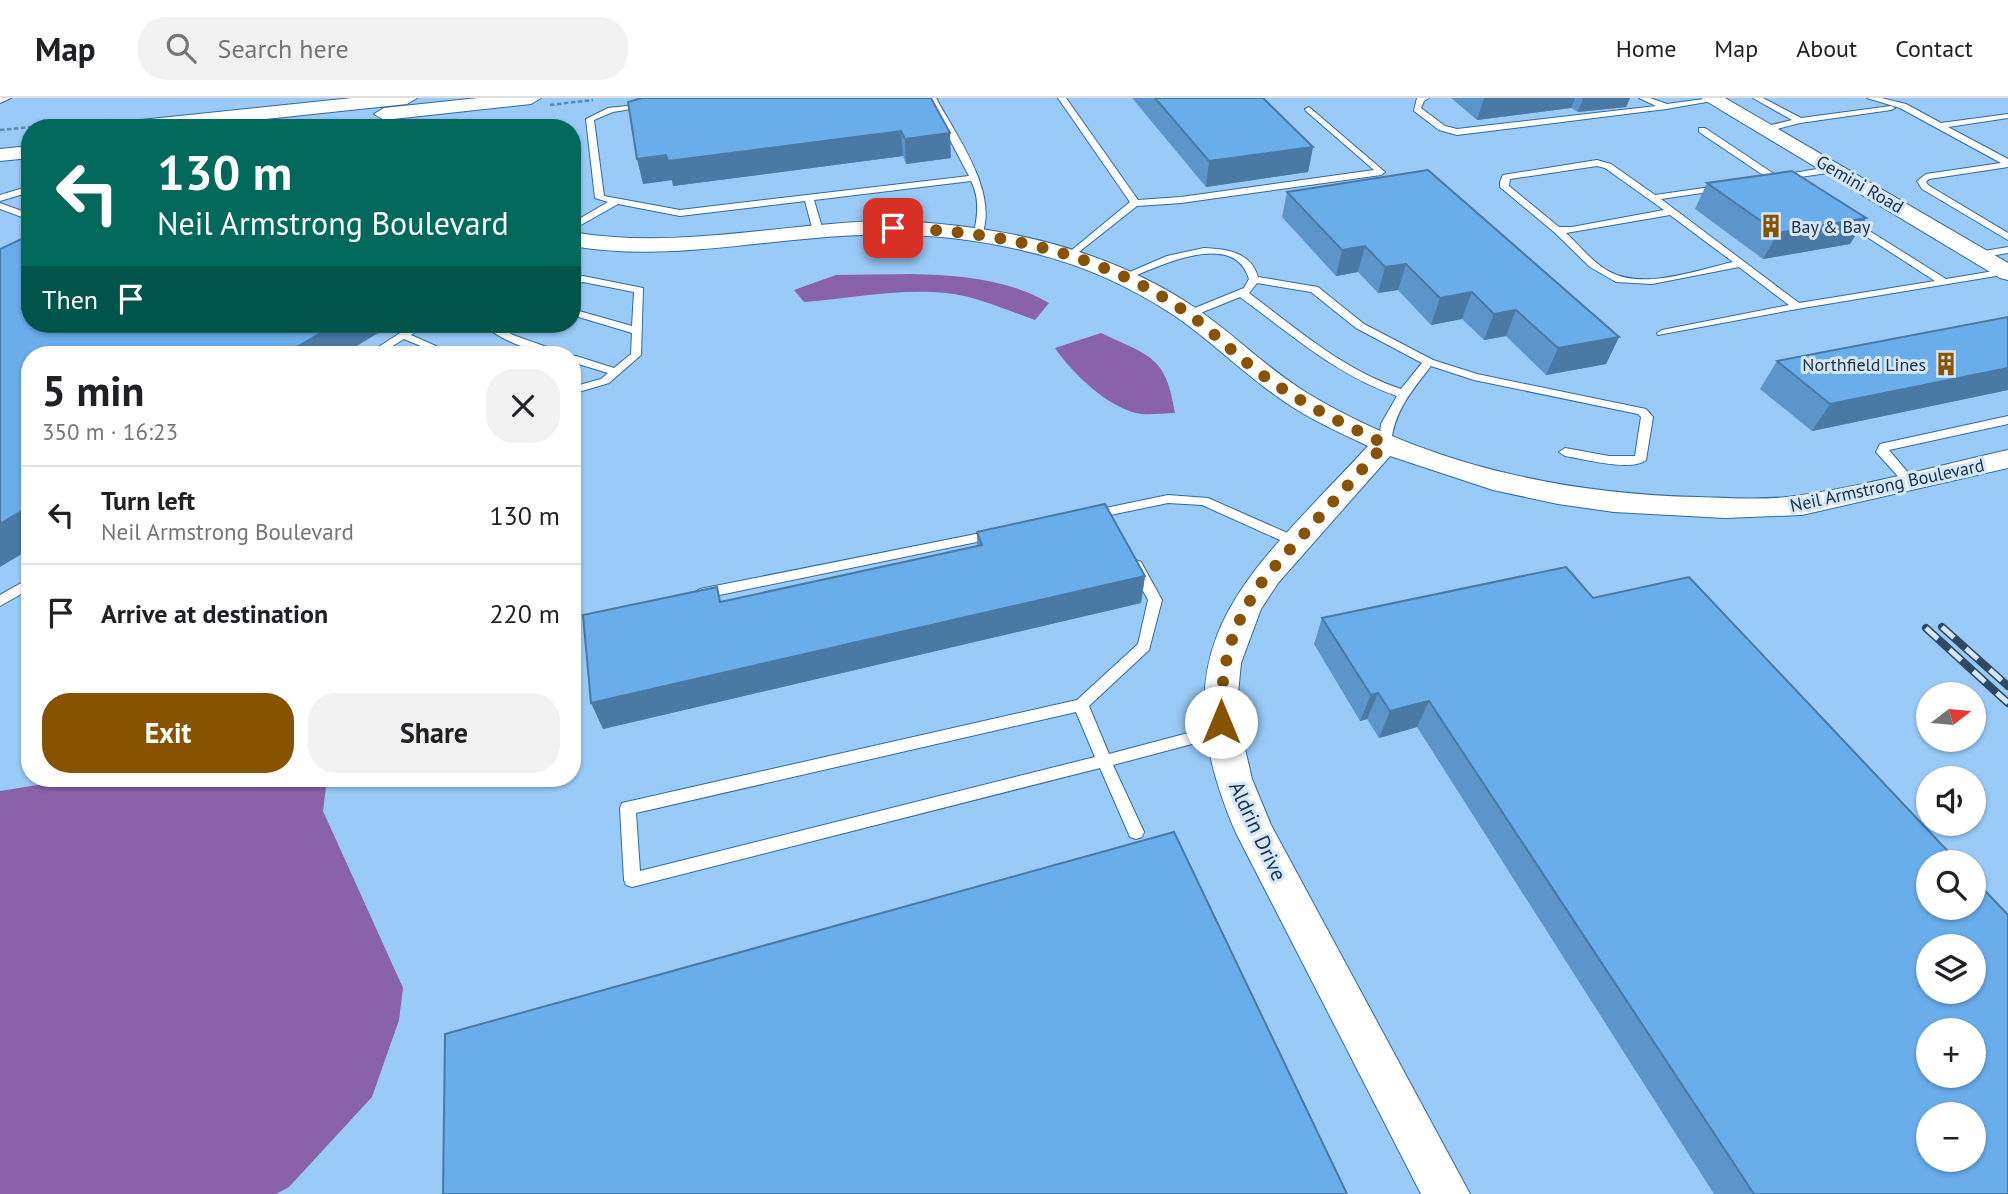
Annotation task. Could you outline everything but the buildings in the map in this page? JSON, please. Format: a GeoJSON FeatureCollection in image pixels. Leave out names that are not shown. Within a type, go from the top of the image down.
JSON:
{"type":"FeatureCollection","features":[{"type":"Feature","properties":{"kind":"street"},"geometry":{"type":"LineString","coordinates":[[208,119],[407,98]]}},
{"type":"Feature","properties":{"kind":"street","name":"Gemini Road"},"geometry":{"type":"LineString","coordinates":[[1712,99],[2007,272]]}},
{"type":"Feature","properties":{"kind":"street"},"geometry":{"type":"LineString","coordinates":[[486,119],[488,101]]}},
{"type":"Feature","properties":{"kind":"street"},"geometry":{"type":"LineString","coordinates":[[335,119],[488,101],[540,102]]}},
{"type":"Feature","properties":{"kind":"street"},"geometry":{"type":"LineString","coordinates":[[0,140],[21,138]]}},
{"type":"Feature","properties":{"kind":"street"},"geometry":{"type":"LineString","coordinates":[[0,155],[21,153]]}},
{"type":"Feature","properties":{"kind":"street","name":"Neil Armstrong Boulevard"},"geometry":{"type":"LineString","coordinates":[[581,240],[627,247],[673,248],[818,231],[908,229],[978,235],[1070,256],[1124,277],[1189,314],[1259,372],[1295,397],[1385,444],[1480,477],[1585,499],[1690,508],[1791,507],[2008,459]]}},
{"type":"Feature","properties":{"kind":"street","name":"Aldrin Drive"},"geometry":{"type":"LineString","coordinates":[[1385,444],[1296,542],[1250,598],[1225,655],[1221,687],[1222,730],[1227,758],[1256,833],[1446,1194]]}},
{"type":"Feature","properties":{"kind":"lane"},"geometry":{"type":"LineString","coordinates":[[0,101],[7,98]]}},
{"type":"Feature","properties":{"kind":"lane"},"geometry":{"type":"LineString","coordinates":[[932,98],[979,187],[983,215],[978,235]]}},
{"type":"Feature","properties":{"kind":"lane"},"geometry":{"type":"LineString","coordinates":[[1062,98],[1135,202]]}},
{"type":"Feature","properties":{"kind":"lane"},"geometry":{"type":"LineString","coordinates":[[1424,98],[1420,99],[1417,109],[1441,128],[1457,132],[1712,99]]}},
{"type":"Feature","properties":{"kind":"lane"},"geometry":{"type":"LineString","coordinates":[[1643,98],[1666,107]]}},
{"type":"Feature","properties":{"kind":"lane"},"geometry":{"type":"LineString","coordinates":[[1757,98],[1800,121]]}},
{"type":"Feature","properties":{"kind":"lane"},"geometry":{"type":"LineString","coordinates":[[1871,98],[1902,102],[2008,164]]}},
{"type":"Feature","properties":{"kind":"lane"},"geometry":{"type":"LineString","coordinates":[[1766,129],[1902,102]]}},
{"type":"Feature","properties":{"kind":"lane"},"geometry":{"type":"LineString","coordinates":[[661,104],[611,110],[590,119],[600,198],[614,203],[680,214],[975,178]]}},
{"type":"Feature","properties":{"kind":"lane"},"geometry":{"type":"LineString","coordinates":[[1070,256],[1135,202],[1181,200],[1381,172],[1309,109]]}},
{"type":"Feature","properties":{"kind":"lane"},"geometry":{"type":"LineString","coordinates":[[1940,126],[2008,116]]}},
{"type":"Feature","properties":{"kind":"lane"},"geometry":{"type":"LineString","coordinates":[[1702,131],[1775,178]]}},
{"type":"Feature","properties":{"kind":"lane"},"geometry":{"type":"LineString","coordinates":[[1739,264],[1640,283],[1621,282],[1605,273],[1505,187],[1506,177],[1597,163],[1608,166],[1797,306]]}},
{"type":"Feature","properties":{"kind":"lane"},"geometry":{"type":"LineString","coordinates":[[2008,164],[1926,177],[1921,181],[1925,187],[2008,237]]}},
{"type":"Feature","properties":{"kind":"lane"},"geometry":{"type":"LineString","coordinates":[[1762,181],[1834,169]]}},
{"type":"Feature","properties":{"kind":"lane"},"geometry":{"type":"LineString","coordinates":[[1653,198],[1734,185]]}},
{"type":"Feature","properties":{"kind":"lane"},"geometry":{"type":"LineString","coordinates":[[0,198],[21,192]]}},
{"type":"Feature","properties":{"kind":"lane"},"geometry":{"type":"LineString","coordinates":[[809,198],[818,231]]}},
{"type":"Feature","properties":{"kind":"lane"},"geometry":{"type":"LineString","coordinates":[[581,222],[614,203]]}},
{"type":"Feature","properties":{"kind":"lane"},"geometry":{"type":"LineString","coordinates":[[0,206],[21,214]]}},
{"type":"Feature","properties":{"kind":"lane"},"geometry":{"type":"LineString","coordinates":[[1557,230],[1572,230],[1670,212]]}},
{"type":"Feature","properties":{"kind":"lane"},"geometry":{"type":"LineString","coordinates":[[1840,216],[1944,282]]}},
{"type":"Feature","properties":{"kind":"lane"},"geometry":{"type":"LineString","coordinates":[[1124,277],[1183,254],[1207,249],[1227,252],[1244,261],[1254,273],[1253,285],[1242,293],[1189,314]]}},
{"type":"Feature","properties":{"kind":"lane"},"geometry":{"type":"LineString","coordinates":[[1978,255],[2008,250]]}},
{"type":"Feature","properties":{"kind":"lane"},"geometry":{"type":"LineString","coordinates":[[1662,332],[1797,306],[2007,272]]}},
{"type":"Feature","properties":{"kind":"lane"},"geometry":{"type":"LineString","coordinates":[[581,279],[639,290],[636,355],[605,381],[581,388]]}},
{"type":"Feature","properties":{"kind":"lane"},"geometry":{"type":"LineString","coordinates":[[1254,279],[1314,289],[1360,326],[1429,362],[1474,377],[1642,411],[1647,417],[1640,460],[1609,460],[1565,452]]}},
{"type":"Feature","properties":{"kind":"lane"},"geometry":{"type":"LineString","coordinates":[[1242,293],[1345,369],[1371,383],[1403,394]]}},
{"type":"Feature","properties":{"kind":"lane"},"geometry":{"type":"LineString","coordinates":[[581,315],[637,331]]}},
{"type":"Feature","properties":{"kind":"lane"},"geometry":{"type":"LineString","coordinates":[[385,346],[406,333]]}},
{"type":"Feature","properties":{"kind":"lane"},"geometry":{"type":"LineString","coordinates":[[503,333],[536,346]]}},
{"type":"Feature","properties":{"kind":"lane"},"geometry":{"type":"LineString","coordinates":[[403,335],[429,346]]}},
{"type":"Feature","properties":{"kind":"lane"},"geometry":{"type":"LineString","coordinates":[[581,361],[615,372]]}},
{"type":"Feature","properties":{"kind":"lane"},"geometry":{"type":"LineString","coordinates":[[1385,444],[1387,424],[1403,394],[1429,362]]}},
{"type":"Feature","properties":{"kind":"lane"},"geometry":{"type":"LineString","coordinates":[[1909,481],[1882,452],[1884,447],[2008,420]]}},
{"type":"Feature","properties":{"kind":"lane"},"geometry":{"type":"LineString","coordinates":[[1081,517],[1110,517],[1168,499],[1204,501],[1296,542]]}},
{"type":"Feature","properties":{"kind":"lane"},"geometry":{"type":"LineString","coordinates":[[685,597],[1015,530]]}},
{"type":"Feature","properties":{"kind":"lane"},"geometry":{"type":"LineString","coordinates":[[1131,556],[1156,600],[1144,646],[1081,705],[628,808],[632,880],[1222,730]]}},
{"type":"Feature","properties":{"kind":"lane"},"geometry":{"type":"LineString","coordinates":[[0,601],[21,588]]}},
{"type":"Feature","properties":{"kind":"lane"},"geometry":{"type":"LineString","coordinates":[[1081,705],[1136,832]]}},
{"type":"Feature","properties":{"kind":"path"},"geometry":{"type":"LineString","coordinates":[[540,102],[581,101]]}},
{"type":"Feature","properties":{"kind":"shaded area"},"geometry":{"type":"Polygon","coordinates":[[[912,274],[982,280],[1017,288],[1049,303],[1035,320],[980,300],[946,293],[893,293],[804,302],[794,290],[836,275],[912,274]]]}},
{"type":"Feature","properties":{"kind":"shaded area"},"geometry":{"type":"Polygon","coordinates":[[[1101,333],[1153,360],[1166,379],[1175,413],[1142,414],[1118,406],[1081,379],[1055,348],[1101,333]]]}},
{"type":"Feature","properties":{"kind":"shaded area"},"geometry":{"type":"Polygon","coordinates":[[[25,787],[326,787],[323,811],[403,988],[399,1020],[372,1097],[289,1187],[276,1194],[0,1194],[0,791],[25,787]]]}},
{"type":"Feature","properties":{"kind":"railway"},"geometry":{"type":"LineString","coordinates":[[1942,627],[2008,686]]}},
{"type":"Feature","properties":{"kind":"railway"},"geometry":{"type":"LineString","coordinates":[[1926,628],[2008,703]]}},
{"type":"Feature","properties":{"kind":"place","name":"Bay & Bay"},"geometry":{"type":"Point","coordinates":[1771,226]}},
{"type":"Feature","properties":{"kind":"place","name":"Northfield Lines"},"geometry":{"type":"Point","coordinates":[1946,364]}},
{"type":"Feature","properties":{"kind":"route"},"geometry":{"type":"LineString","coordinates":[[893,228],[940,230],[999,239],[1057,252],[1112,271],[1185,311],[1259,372],[1295,397],[1338,422],[1385,444],[1267,575],[1250,598],[1225,655],[1221,722]]}}]}
